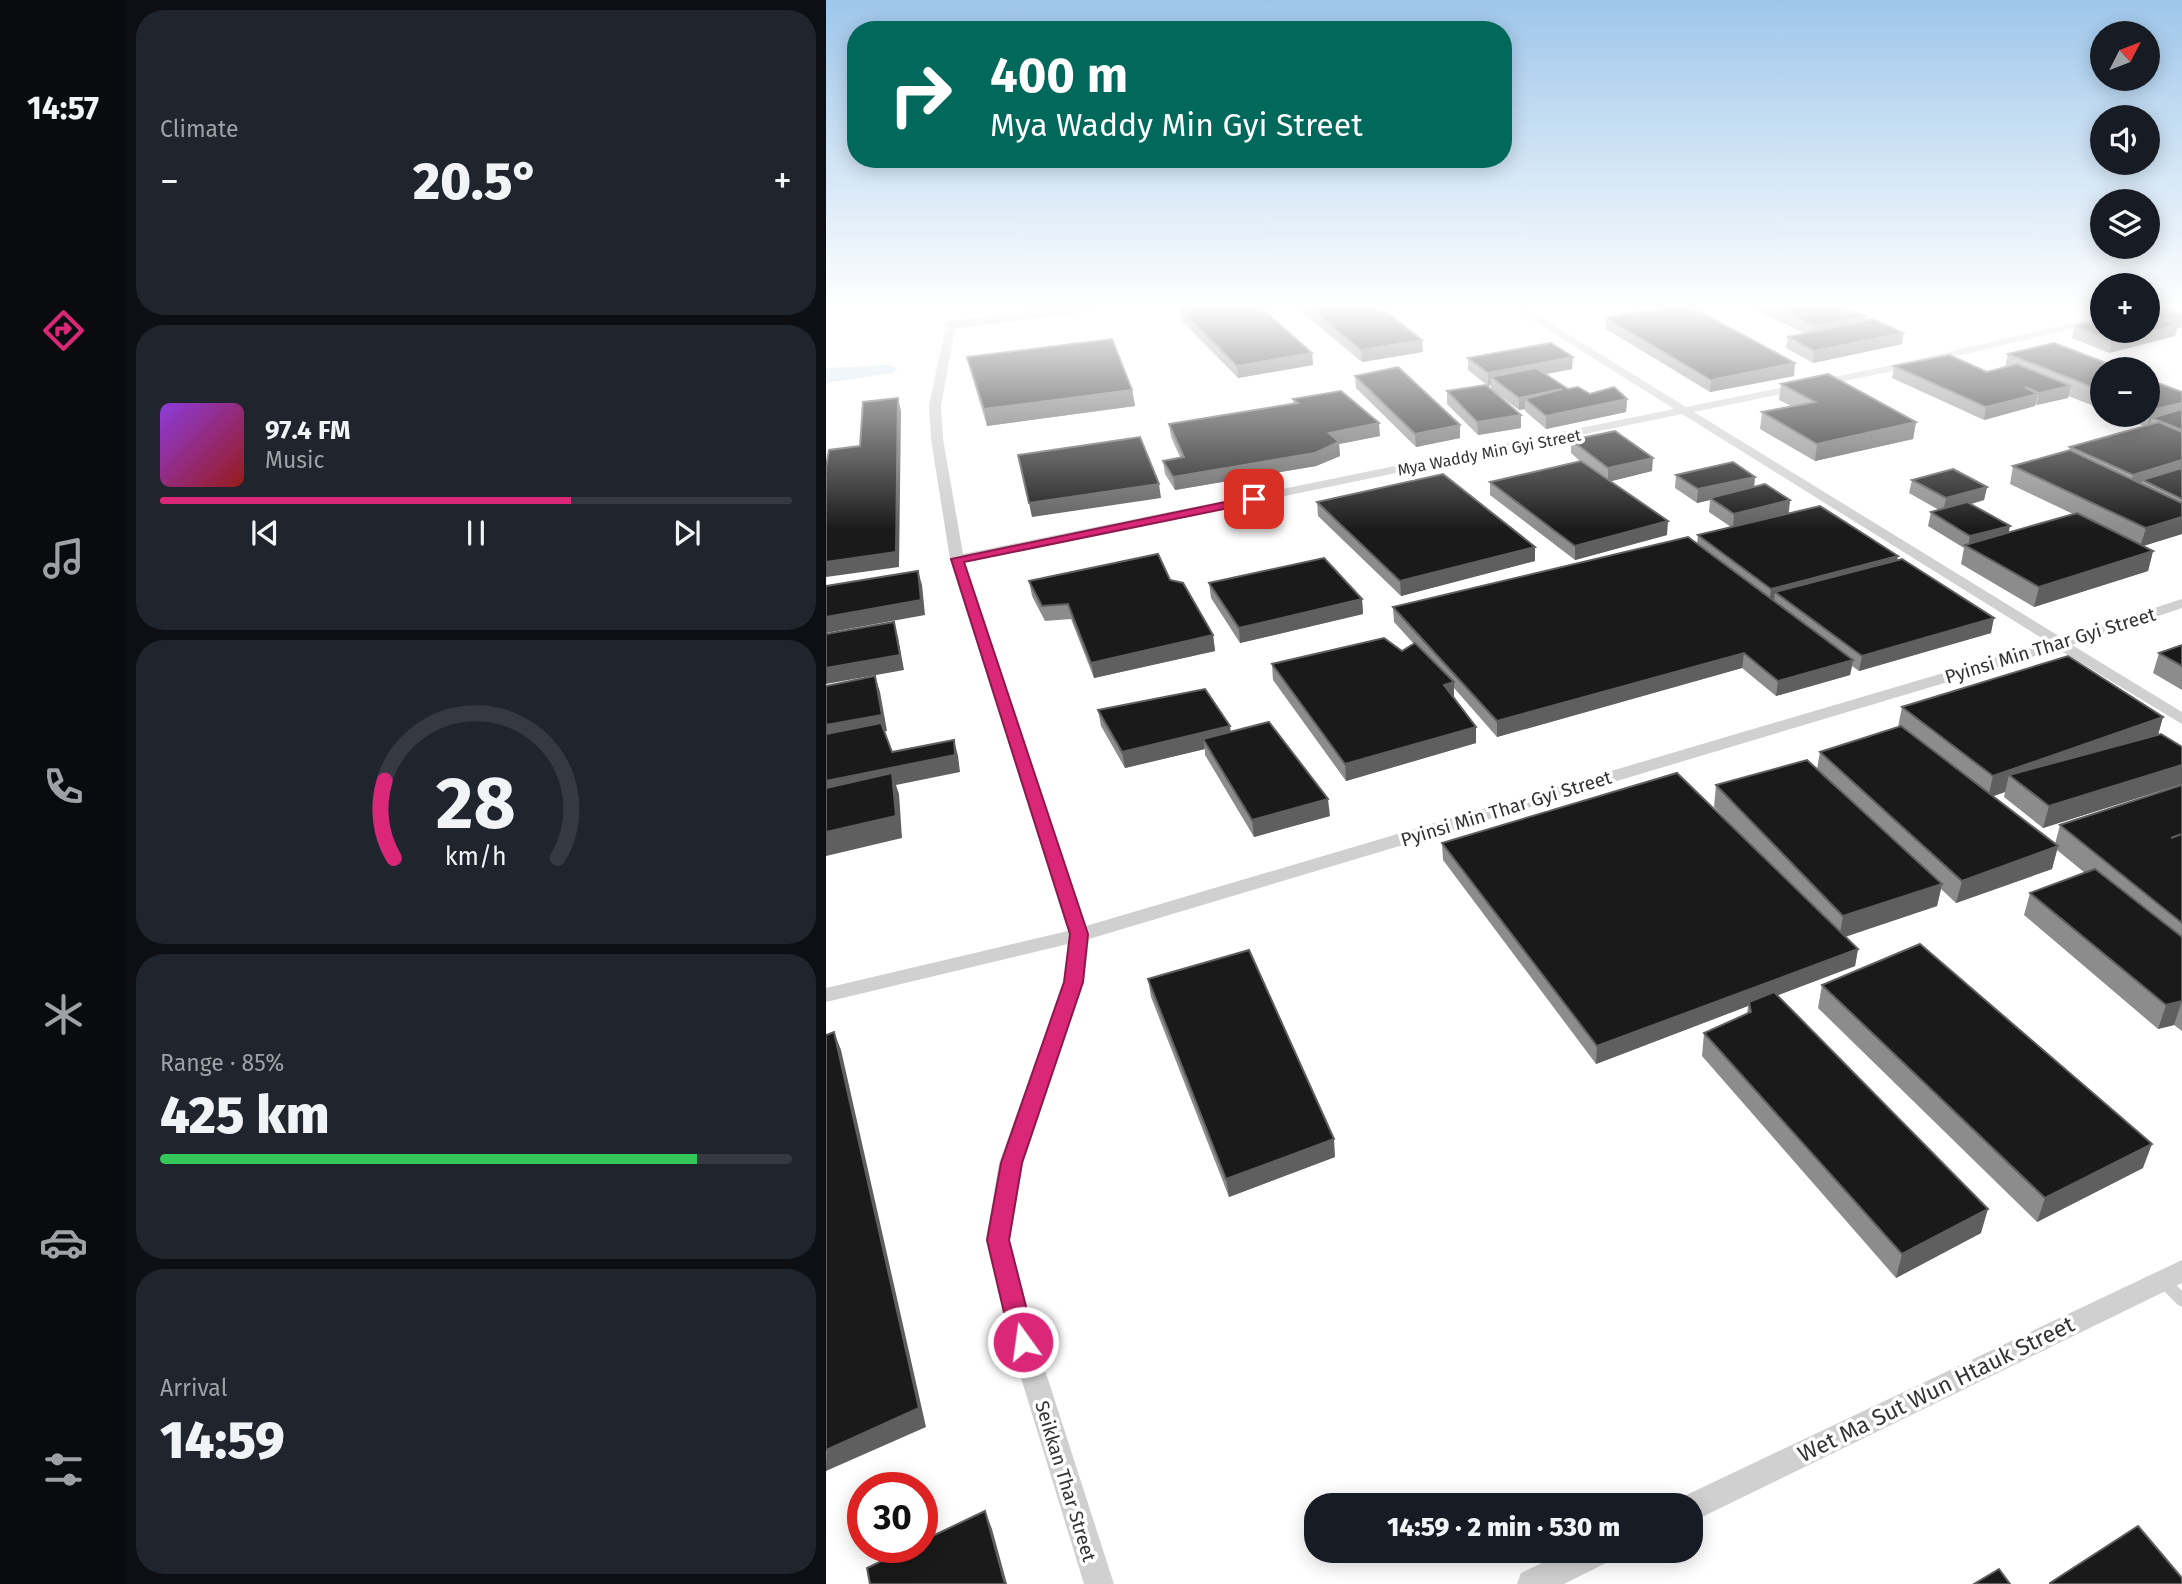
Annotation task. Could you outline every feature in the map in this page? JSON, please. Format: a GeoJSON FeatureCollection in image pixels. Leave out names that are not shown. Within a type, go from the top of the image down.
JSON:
{"type":"FeatureCollection","features":[{"type":"Feature","properties":{"kind":"street","name":"Seikkan Thar Street"},"geometry":{"type":"LineString","coordinates":[[940,381],[935,405],[937,439],[957,559],[1079,934],[1074,982],[1011,1163],[998,1240],[1023,1342],[1098,1584]]}},
{"type":"Feature","properties":{"kind":"street"},"geometry":{"type":"LineString","coordinates":[[1635,381],[2182,719]]}},
{"type":"Feature","properties":{"kind":"street","name":"Mya Waddy Min Gyi Street"},"geometry":{"type":"LineString","coordinates":[[957,559],[1831,381]]}},
{"type":"Feature","properties":{"kind":"street","name":"Pyinsi Min Thar Gyi Street"},"geometry":{"type":"LineString","coordinates":[[826,995],[1079,934],[2062,643],[2182,603]]}},
{"type":"Feature","properties":{"kind":"street","name":"Wet Ma Sut Wun Htauk Street"},"geometry":{"type":"LineString","coordinates":[[1703,1502],[2172,1276]]}},
{"type":"Feature","properties":{"kind":"street"},"geometry":{"type":"LineString","coordinates":[[1532,1584],[1575,1563]]}},
{"type":"Feature","properties":{"kind":"lane"},"geometry":{"type":"LineString","coordinates":[[2172,1276],[2182,1300]]}},
{"type":"Feature","properties":{"kind":"building"},"geometry":{"type":"Polygon","coordinates":[[[975,381],[1128,381],[1132,390],[984,409],[975,381]]]}},
{"type":"Feature","properties":{"kind":"building"},"geometry":{"type":"Polygon","coordinates":[[[1360,381],[1413,381],[1460,425],[1415,434],[1360,381]]]}},
{"type":"Feature","properties":{"kind":"building"},"geometry":{"type":"Polygon","coordinates":[[[1496,381],[1556,381],[1568,389],[1578,387],[1590,394],[1614,387],[1627,399],[1546,416],[1525,399],[1562,389],[1519,398],[1496,381]]]}},
{"type":"Feature","properties":{"kind":"building"},"geometry":{"type":"Polygon","coordinates":[[[1795,381],[1841,381],[1916,422],[1817,444],[1762,412],[1815,402],[1781,384],[1795,381]]]}},
{"type":"Feature","properties":{"kind":"building"},"geometry":{"type":"Polygon","coordinates":[[[1927,381],[2059,381],[2071,386],[2039,393],[2025,387],[2038,394],[1986,407],[1927,381]]]}},
{"type":"Feature","properties":{"kind":"building"},"geometry":{"type":"Polygon","coordinates":[[[2076,381],[2090,381],[2090,386],[2076,381]]]}},
{"type":"Feature","properties":{"kind":"building"},"geometry":{"type":"Polygon","coordinates":[[[2160,384],[2182,392],[2182,403],[2160,408],[2160,384]]]}},
{"type":"Feature","properties":{"kind":"building"},"geometry":{"type":"Polygon","coordinates":[[[1486,385],[1521,415],[1477,422],[1447,391],[1486,385]]]}},
{"type":"Feature","properties":{"kind":"building"},"geometry":{"type":"Polygon","coordinates":[[[1341,391],[1379,423],[1329,433],[1339,442],[1315,453],[1173,477],[1163,461],[1184,457],[1169,424],[1298,403],[1293,399],[1341,391]]]}},
{"type":"Feature","properties":{"kind":"building"},"geometry":{"type":"Polygon","coordinates":[[[898,398],[896,552],[826,562],[826,467],[829,450],[860,446],[863,402],[898,398]]]}},
{"type":"Feature","properties":{"kind":"building"},"geometry":{"type":"Polygon","coordinates":[[[2182,409],[2182,430],[2160,421],[2160,416],[2182,409]]]}},
{"type":"Feature","properties":{"kind":"building"},"geometry":{"type":"Polygon","coordinates":[[[2160,422],[2182,432],[2182,460],[2133,475],[2070,447],[2141,427],[2160,427],[2160,422]]]}},
{"type":"Feature","properties":{"kind":"building"},"geometry":{"type":"Polygon","coordinates":[[[1615,431],[1653,458],[1608,468],[1571,440],[1615,431]]]}},
{"type":"Feature","properties":{"kind":"building"},"geometry":{"type":"Polygon","coordinates":[[[1140,437],[1159,484],[1029,503],[1018,455],[1140,437]]]}},
{"type":"Feature","properties":{"kind":"building"},"geometry":{"type":"Polygon","coordinates":[[[2070,450],[2182,503],[2182,517],[2146,528],[2013,466],[2070,450]]]}},
{"type":"Feature","properties":{"kind":"building"},"geometry":{"type":"Polygon","coordinates":[[[1581,461],[1668,521],[1575,546],[1490,482],[1581,461]]]}},
{"type":"Feature","properties":{"kind":"building"},"geometry":{"type":"Polygon","coordinates":[[[1733,462],[1755,477],[1698,489],[1676,475],[1733,462]]]}},
{"type":"Feature","properties":{"kind":"building"},"geometry":{"type":"Polygon","coordinates":[[[2182,468],[2182,499],[2142,480],[2182,468]]]}},
{"type":"Feature","properties":{"kind":"building"},"geometry":{"type":"Polygon","coordinates":[[[1953,469],[1987,487],[1946,498],[1912,480],[1953,469]]]}},
{"type":"Feature","properties":{"kind":"building"},"geometry":{"type":"Polygon","coordinates":[[[1443,474],[1535,547],[1400,581],[1317,502],[1443,474]]]}},
{"type":"Feature","properties":{"kind":"building"},"geometry":{"type":"Polygon","coordinates":[[[1765,484],[1790,500],[1734,514],[1710,498],[1765,484]]]}},
{"type":"Feature","properties":{"kind":"building"},"geometry":{"type":"Polygon","coordinates":[[[1967,502],[2010,526],[1970,536],[1931,512],[1967,502]]]}},
{"type":"Feature","properties":{"kind":"building"},"geometry":{"type":"Polygon","coordinates":[[[1820,506],[1898,556],[1771,589],[1698,535],[1820,506]]]}},
{"type":"Feature","properties":{"kind":"building"},"geometry":{"type":"Polygon","coordinates":[[[2077,513],[2153,551],[2039,587],[1965,545],[2077,513]]]}},
{"type":"Feature","properties":{"kind":"building"},"geometry":{"type":"Polygon","coordinates":[[[1688,537],[1853,660],[1778,681],[1744,653],[1497,721],[1393,607],[1688,537]]]}},
{"type":"Feature","properties":{"kind":"building"},"geometry":{"type":"Polygon","coordinates":[[[1158,554],[1170,580],[1183,583],[1213,635],[1091,663],[1068,604],[1042,606],[1029,581],[1158,554]]]}},
{"type":"Feature","properties":{"kind":"building"},"geometry":{"type":"Polygon","coordinates":[[[1324,558],[1362,599],[1239,628],[1209,583],[1324,558]]]}},
{"type":"Feature","properties":{"kind":"building"},"geometry":{"type":"Polygon","coordinates":[[[1902,559],[1994,618],[1862,656],[1775,592],[1902,559]]]}},
{"type":"Feature","properties":{"kind":"building"},"geometry":{"type":"Polygon","coordinates":[[[918,571],[921,600],[826,617],[826,586],[918,571]]]}},
{"type":"Feature","properties":{"kind":"building"},"geometry":{"type":"Polygon","coordinates":[[[894,622],[900,655],[826,668],[826,634],[894,622]]]}},
{"type":"Feature","properties":{"kind":"building"},"geometry":{"type":"Polygon","coordinates":[[[1384,638],[1402,651],[1415,643],[1454,682],[1444,685],[1476,727],[1345,764],[1272,664],[1384,638]]]}},
{"type":"Feature","properties":{"kind":"building"},"geometry":{"type":"Polygon","coordinates":[[[2182,645],[2182,666],[2159,653],[2182,645]]]}},
{"type":"Feature","properties":{"kind":"building"},"geometry":{"type":"Polygon","coordinates":[[[2068,656],[2163,717],[1993,776],[1902,707],[2068,656]]]}},
{"type":"Feature","properties":{"kind":"building"},"geometry":{"type":"Polygon","coordinates":[[[875,676],[882,715],[826,725],[826,686],[875,676]]]}},
{"type":"Feature","properties":{"kind":"building"},"geometry":{"type":"Polygon","coordinates":[[[1205,689],[1230,726],[1122,752],[1098,710],[1205,689]]]}},
{"type":"Feature","properties":{"kind":"building"},"geometry":{"type":"Polygon","coordinates":[[[1269,722],[1328,799],[1252,820],[1203,739],[1269,722]]]}},
{"type":"Feature","properties":{"kind":"building"},"geometry":{"type":"Polygon","coordinates":[[[881,723],[892,752],[954,740],[955,755],[826,781],[826,734],[881,723]]]}},
{"type":"Feature","properties":{"kind":"building"},"geometry":{"type":"Polygon","coordinates":[[[1901,726],[2058,846],[1962,881],[1820,752],[1901,726]]]}},
{"type":"Feature","properties":{"kind":"building"},"geometry":{"type":"Polygon","coordinates":[[[2161,734],[2182,747],[2182,765],[2049,806],[2009,775],[2161,734]]]}},
{"type":"Feature","properties":{"kind":"building"},"geometry":{"type":"Polygon","coordinates":[[[1807,760],[1942,884],[1843,916],[1716,785],[1807,760]]]}},
{"type":"Feature","properties":{"kind":"building"},"geometry":{"type":"Polygon","coordinates":[[[892,773],[896,816],[826,832],[826,788],[892,773]]]}},
{"type":"Feature","properties":{"kind":"building"},"geometry":{"type":"Polygon","coordinates":[[[1677,773],[1858,949],[1597,1046],[1442,843],[1677,773]]]}},
{"type":"Feature","properties":{"kind":"building"},"geometry":{"type":"Polygon","coordinates":[[[2182,785],[2182,923],[2060,825],[2182,785]]]}},
{"type":"Feature","properties":{"kind":"building"},"geometry":{"type":"Polygon","coordinates":[[[2095,869],[2182,937],[2182,1001],[2166,1005],[2030,893],[2095,869]]]}},
{"type":"Feature","properties":{"kind":"building"},"geometry":{"type":"Polygon","coordinates":[[[1920,944],[2152,1144],[2045,1198],[1822,985],[1920,944]]]}},
{"type":"Feature","properties":{"kind":"building"},"geometry":{"type":"Polygon","coordinates":[[[1249,950],[1334,1139],[1226,1179],[1148,979],[1249,950]]]}},
{"type":"Feature","properties":{"kind":"building"},"geometry":{"type":"Polygon","coordinates":[[[1774,992],[1988,1209],[1902,1254],[1704,1033],[1751,1012],[1749,1002],[1774,992]]]}},
{"type":"Feature","properties":{"kind":"building"},"geometry":{"type":"Polygon","coordinates":[[[834,1032],[919,1408],[826,1450],[826,1035],[834,1032]]]}},
{"type":"Feature","properties":{"kind":"building"},"geometry":{"type":"Polygon","coordinates":[[[985,1511],[1005,1584],[870,1584],[867,1568],[877,1563],[938,1563],[938,1533],[985,1511]]]}},
{"type":"Feature","properties":{"kind":"building"},"geometry":{"type":"Polygon","coordinates":[[[2138,1526],[2182,1578],[2182,1584],[2050,1584],[2050,1583],[2138,1526]]]}},
{"type":"Feature","properties":{"kind":"building"},"geometry":{"type":"Polygon","coordinates":[[[1999,1569],[2010,1584],[1974,1584],[1999,1569]]]}},
{"type":"Feature","properties":{"kind":"route"},"geometry":{"type":"LineString","coordinates":[[1023,1342],[998,1240],[1011,1163],[1074,982],[1079,934],[957,559],[1254,499]]}}]}
